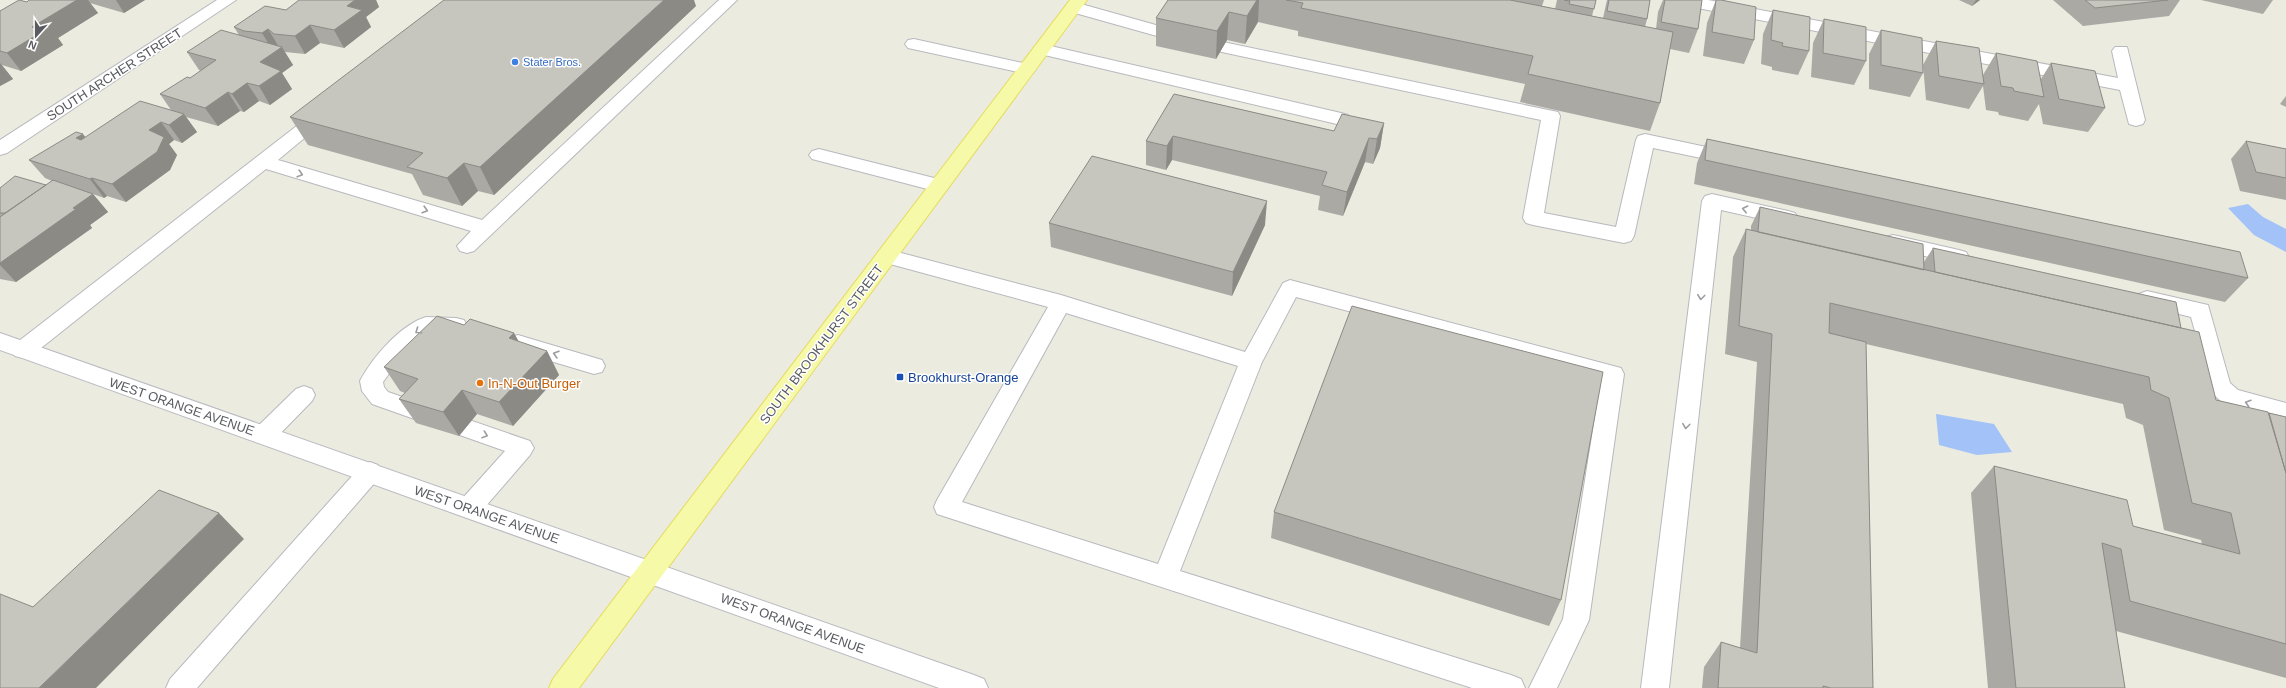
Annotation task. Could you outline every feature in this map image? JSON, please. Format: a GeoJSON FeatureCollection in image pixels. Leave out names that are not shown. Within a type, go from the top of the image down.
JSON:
{"type":"FeatureCollection","features":[{"type":"Feature","properties":{"kind":"main road","name":"SOUTH BROOKHURST STREET"},"geometry":{"type":"LineString","coordinates":[[563,688],[1076,3]]}},
{"type":"Feature","properties":{"kind":"street","name":"SOUTH ARCHER STREET"},"geometry":{"type":"LineString","coordinates":[[0,149],[228,0]]}},
{"type":"Feature","properties":{"kind":"street"},"geometry":{"type":"LineString","coordinates":[[467,246],[729,0]]}},
{"type":"Feature","properties":{"kind":"street"},"geometry":{"type":"LineString","coordinates":[[1682,0],[1712,3],[2129,86]]}},
{"type":"Feature","properties":{"kind":"street"},"geometry":{"type":"LineString","coordinates":[[1076,3],[1164,33]]}},
{"type":"Feature","properties":{"kind":"street"},"geometry":{"type":"LineString","coordinates":[[914,44],[1027,69]]}},
{"type":"Feature","properties":{"kind":"street"},"geometry":{"type":"LineString","coordinates":[[1223,46],[1551,116],[1533,218],[1624,236],[1644,140],[1745,161]]}},
{"type":"Feature","properties":{"kind":"street"},"geometry":{"type":"LineString","coordinates":[[1042,49],[1184,90],[1341,119]]}},
{"type":"Feature","properties":{"kind":"street"},"geometry":{"type":"LineString","coordinates":[[2121,51],[2136,120]]}},
{"type":"Feature","properties":{"kind":"street"},"geometry":{"type":"LineString","coordinates":[[23,350],[338,103]]}},
{"type":"Feature","properties":{"kind":"street"},"geometry":{"type":"LineString","coordinates":[[819,155],[939,186]]}},
{"type":"Feature","properties":{"kind":"street"},"geometry":{"type":"LineString","coordinates":[[263,162],[485,228]]}},
{"type":"Feature","properties":{"kind":"street"},"geometry":{"type":"LineString","coordinates":[[1655,688],[1712,201],[1805,222]]}},
{"type":"Feature","properties":{"kind":"street"},"geometry":{"type":"LineString","coordinates":[[1875,238],[1975,261]]}},
{"type":"Feature","properties":{"kind":"street"},"geometry":{"type":"LineString","coordinates":[[886,256],[1061,303],[1251,362]]}},
{"type":"Feature","properties":{"kind":"street"},"geometry":{"type":"LineString","coordinates":[[1165,578],[1251,362],[1290,288],[1613,374],[1576,620],[1543,688]]}},
{"type":"Feature","properties":{"kind":"street"},"geometry":{"type":"LineString","coordinates":[[2130,296],[2200,311],[2220,387],[2231,398],[2286,412]]}},
{"type":"Feature","properties":{"kind":"street"},"geometry":{"type":"LineString","coordinates":[[1061,303],[946,507],[1511,688]]}},
{"type":"Feature","properties":{"kind":"street"},"geometry":{"type":"LineString","coordinates":[[470,508],[522,448],[380,398],[373,391],[372,381],[393,351],[426,326],[448,325],[473,330]]}},
{"type":"Feature","properties":{"kind":"street"},"geometry":{"type":"LineString","coordinates":[[496,337],[594,366]]}},
{"type":"Feature","properties":{"kind":"street","name":"WEST ORANGE AVENUE"},"geometry":{"type":"LineString","coordinates":[[0,341],[650,571],[974,688]]}},
{"type":"Feature","properties":{"kind":"street"},"geometry":{"type":"LineString","coordinates":[[264,435],[304,396]]}},
{"type":"Feature","properties":{"kind":"street"},"geometry":{"type":"LineString","coordinates":[[180,688],[370,472]]}},
{"type":"Feature","properties":{"kind":"water"},"geometry":{"type":"Polygon","coordinates":[[[2248,204],[2263,217],[2286,229],[2286,252],[2254,235],[2228,208],[2248,204]]]}},
{"type":"Feature","properties":{"kind":"water"},"geometry":{"type":"Polygon","coordinates":[[[1936,414],[1994,424],[2012,452],[1977,455],[1939,445],[1936,414]]]}},
{"type":"Feature","properties":{"kind":"building"},"geometry":{"type":"Polygon","coordinates":[[[19,0],[27,2],[29,0],[77,0],[32,27],[37,28],[42,25],[50,27],[7,53],[0,51],[0,11],[19,0]]]}},
{"type":"Feature","properties":{"kind":"building"},"geometry":{"type":"Polygon","coordinates":[[[299,0],[355,0],[347,6],[362,10],[334,30],[310,25],[295,36],[274,34],[268,29],[262,33],[244,31],[234,27],[265,6],[286,10],[299,0]]]}},
{"type":"Feature","properties":{"kind":"building"},"geometry":{"type":"Polygon","coordinates":[[[444,0],[664,0],[480,167],[464,163],[447,178],[407,167],[423,153],[290,117],[444,0]]]}},
{"type":"Feature","properties":{"kind":"building"},"geometry":{"type":"Polygon","coordinates":[[[1168,0],[1257,0],[1247,16],[1229,12],[1217,31],[1156,18],[1168,0]]]}},
{"type":"Feature","properties":{"kind":"building"},"geometry":{"type":"Polygon","coordinates":[[[1286,0],[1510,0],[1673,32],[1660,103],[1528,74],[1533,56],[1301,8],[1303,3],[1286,0]]]}},
{"type":"Feature","properties":{"kind":"building"},"geometry":{"type":"Polygon","coordinates":[[[1564,0],[1596,0],[1594,9],[1569,4],[1570,1],[1564,0]]]}},
{"type":"Feature","properties":{"kind":"building"},"geometry":{"type":"Polygon","coordinates":[[[1609,0],[1650,0],[1647,19],[1607,11],[1609,0]]]}},
{"type":"Feature","properties":{"kind":"building"},"geometry":{"type":"Polygon","coordinates":[[[1665,0],[1702,0],[1698,29],[1661,22],[1665,0]]]}},
{"type":"Feature","properties":{"kind":"building"},"geometry":{"type":"Polygon","coordinates":[[[1716,0],[1756,7],[1754,40],[1712,32],[1716,0]]]}},
{"type":"Feature","properties":{"kind":"building"},"geometry":{"type":"Polygon","coordinates":[[[2085,0],[2168,0],[2095,8],[2085,0]]]}},
{"type":"Feature","properties":{"kind":"building"},"geometry":{"type":"Polygon","coordinates":[[[1773,10],[1810,17],[1809,51],[1782,46],[1783,43],[1771,40],[1773,10]]]}},
{"type":"Feature","properties":{"kind":"building"},"geometry":{"type":"Polygon","coordinates":[[[1824,19],[1866,27],[1866,61],[1823,53],[1824,19]]]}},
{"type":"Feature","properties":{"kind":"building"},"geometry":{"type":"Polygon","coordinates":[[[221,30],[282,47],[260,62],[281,71],[259,86],[247,83],[232,94],[228,92],[205,108],[160,94],[187,77],[190,78],[216,60],[187,52],[221,30]]]}},
{"type":"Feature","properties":{"kind":"building"},"geometry":{"type":"Polygon","coordinates":[[[1881,30],[1922,38],[1923,73],[1881,65],[1881,30]]]}},
{"type":"Feature","properties":{"kind":"building"},"geometry":{"type":"Polygon","coordinates":[[[1936,41],[1979,48],[1984,84],[1939,76],[1936,41]]]}},
{"type":"Feature","properties":{"kind":"building"},"geometry":{"type":"Polygon","coordinates":[[[1996,53],[2037,61],[2044,97],[2014,91],[2013,88],[2001,86],[1996,53]]]}},
{"type":"Feature","properties":{"kind":"building"},"geometry":{"type":"Polygon","coordinates":[[[2051,63],[2095,71],[2105,108],[2059,99],[2051,63]]]}},
{"type":"Feature","properties":{"kind":"building"},"geometry":{"type":"Polygon","coordinates":[[[1174,94],[1334,131],[1342,114],[1384,123],[1377,139],[1369,138],[1347,192],[1322,185],[1327,172],[1173,136],[1167,146],[1146,141],[1174,94]]]}},
{"type":"Feature","properties":{"kind":"building"},"geometry":{"type":"Polygon","coordinates":[[[140,101],[184,114],[169,125],[161,122],[149,130],[164,137],[157,152],[112,184],[92,178],[90,179],[29,160],[76,132],[83,134],[76,138],[81,140],[140,101]]]}},
{"type":"Feature","properties":{"kind":"building"},"geometry":{"type":"Polygon","coordinates":[[[1707,139],[2240,252],[2248,278],[1705,160],[1707,139]]]}},
{"type":"Feature","properties":{"kind":"building"},"geometry":{"type":"Polygon","coordinates":[[[2246,141],[2286,149],[2286,178],[2256,172],[2246,141]]]}},
{"type":"Feature","properties":{"kind":"building"},"geometry":{"type":"Polygon","coordinates":[[[1092,156],[1267,201],[1233,272],[1049,223],[1092,156]]]}},
{"type":"Feature","properties":{"kind":"building"},"geometry":{"type":"Polygon","coordinates":[[[15,176],[46,185],[5,213],[0,213],[0,188],[15,176]]]}},
{"type":"Feature","properties":{"kind":"building"},"geometry":{"type":"Polygon","coordinates":[[[53,180],[93,194],[73,208],[76,209],[0,263],[0,217],[53,180]]]}},
{"type":"Feature","properties":{"kind":"building"},"geometry":{"type":"Polygon","coordinates":[[[1760,207],[1923,244],[1924,270],[1758,232],[1760,207]]]}},
{"type":"Feature","properties":{"kind":"building"},"geometry":{"type":"Polygon","coordinates":[[[1746,229],[2199,332],[2216,400],[2268,412],[2286,473],[2286,644],[2130,601],[2121,549],[2102,543],[2125,688],[2016,688],[1994,466],[2127,500],[2133,526],[2240,554],[2231,513],[2192,503],[2169,398],[2151,390],[2149,377],[1830,303],[1829,333],[1866,342],[1873,688],[1831,688],[1823,686],[1823,688],[1718,688],[1721,642],[1757,653],[1772,334],[1739,326],[1746,229]]]}},
{"type":"Feature","properties":{"kind":"building"},"geometry":{"type":"Polygon","coordinates":[[[1933,248],[2176,302],[2181,328],[1935,272],[1933,248]]]}},
{"type":"Feature","properties":{"kind":"building"},"geometry":{"type":"Polygon","coordinates":[[[1352,306],[1603,372],[1561,600],[1274,512],[1352,306]]]}},
{"type":"Feature","properties":{"kind":"building"},"geometry":{"type":"Polygon","coordinates":[[[437,316],[464,325],[470,319],[514,333],[509,338],[547,351],[499,402],[462,390],[443,412],[399,399],[418,379],[384,367],[437,316]]]}},
{"type":"Feature","properties":{"kind":"building"},"geometry":{"type":"Polygon","coordinates":[[[2269,413],[2286,417],[2286,473],[2269,413]]]}},
{"type":"Feature","properties":{"kind":"building"},"geometry":{"type":"Polygon","coordinates":[[[159,490],[219,513],[39,688],[0,688],[0,594],[33,607],[159,490]]]}},
{"type":"Feature","properties":{"kind":"place","name":"Stater Bros."},"geometry":{"type":"Point","coordinates":[515,62]}},
{"type":"Feature","properties":{"kind":"place","name":"Brookhurst-Orange"},"geometry":{"type":"Point","coordinates":[900,377]}},
{"type":"Feature","properties":{"kind":"place","name":"In-N-Out Burger"},"geometry":{"type":"Point","coordinates":[480,383]}}]}
